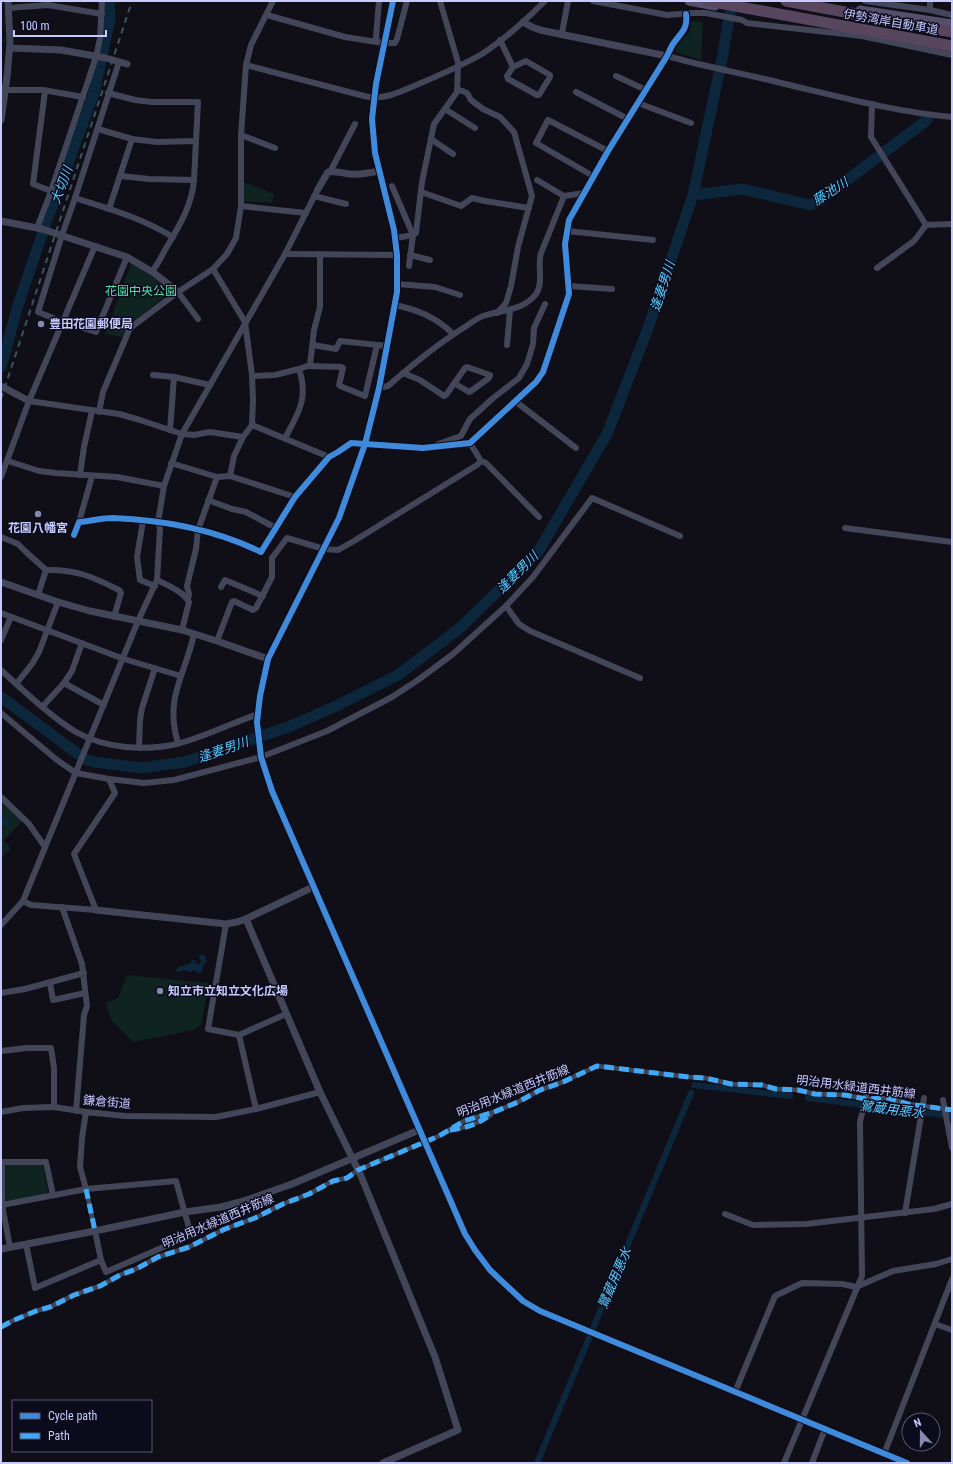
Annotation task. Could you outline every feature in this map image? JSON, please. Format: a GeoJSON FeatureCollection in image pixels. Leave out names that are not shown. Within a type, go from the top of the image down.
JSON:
{"type":"FeatureCollection","features":[{"type":"Feature","properties":{"kind":"highway","name":"伊勢湾岸自動車道"},"geometry":{"type":"LineString","coordinates":[[786,1],[952,32]]}},
{"type":"Feature","properties":{"kind":"highway","name":"伊勢湾岸自動車道"},"geometry":{"type":"LineString","coordinates":[[708,5],[952,46]]}},
{"type":"Feature","properties":{"kind":"main road"},"geometry":{"type":"LineString","coordinates":[[689,1],[952,51]]}},
{"type":"Feature","properties":{"kind":"main road"},"geometry":{"type":"LineString","coordinates":[[816,1],[861,10],[952,24]]}},
{"type":"Feature","properties":{"kind":"street"},"geometry":{"type":"LineString","coordinates":[[42,229],[51,191],[83,97],[100,57],[102,1]]}},
{"type":"Feature","properties":{"kind":"street"},"geometry":{"type":"LineString","coordinates":[[99,412],[102,392],[130,328],[178,292],[213,269],[226,254],[236,238],[240,206],[241,135],[246,65],[251,45],[273,1]]}},
{"type":"Feature","properties":{"kind":"street"},"geometry":{"type":"LineString","coordinates":[[379,1],[376,37],[381,42]]}},
{"type":"Feature","properties":{"kind":"street"},"geometry":{"type":"LineString","coordinates":[[393,1],[381,42],[372,128],[379,172],[396,238],[398,284],[395,305],[379,388],[365,444],[339,518],[268,659],[257,718],[260,754],[272,791],[465,1234],[490,1270],[523,1301],[540,1310],[591,1333],[907,1463]]}},
{"type":"Feature","properties":{"kind":"street"},"geometry":{"type":"LineString","coordinates":[[267,15],[345,37],[395,43],[407,1]]}},
{"type":"Feature","properties":{"kind":"street"},"geometry":{"type":"LineString","coordinates":[[409,266],[413,235],[416,233],[421,192],[436,120],[457,92],[459,66],[440,1]]}},
{"type":"Feature","properties":{"kind":"street"},"geometry":{"type":"LineString","coordinates":[[246,65],[374,99],[391,96],[459,66],[482,54],[524,22],[545,1]]}},
{"type":"Feature","properties":{"kind":"street"},"geometry":{"type":"LineString","coordinates":[[562,33],[568,1]]}},
{"type":"Feature","properties":{"kind":"street"},"geometry":{"type":"LineString","coordinates":[[593,1],[667,14],[693,13],[708,5],[747,23],[857,36],[952,55]]}},
{"type":"Feature","properties":{"kind":"street"},"geometry":{"type":"LineString","coordinates":[[930,1],[930,10]]}},
{"type":"Feature","properties":{"kind":"street"},"geometry":{"type":"LineString","coordinates":[[1,120],[6,90],[10,48],[8,4],[46,3],[102,14]]}},
{"type":"Feature","properties":{"kind":"street"},"geometry":{"type":"LineString","coordinates":[[865,3],[930,10],[952,15]]}},
{"type":"Feature","properties":{"kind":"street"},"geometry":{"type":"LineString","coordinates":[[262,552],[295,498],[329,457],[351,443],[423,448],[470,443],[536,382],[543,372],[569,294],[565,244],[569,220],[608,151],[674,43],[685,29],[687,22],[686,14]]}},
{"type":"Feature","properties":{"kind":"street"},"geometry":{"type":"LineString","coordinates":[[524,22],[540,30],[562,33],[667,56],[702,66],[872,104],[952,117]]}},
{"type":"Feature","properties":{"kind":"street"},"geometry":{"type":"LineString","coordinates":[[500,40],[513,67]]}},
{"type":"Feature","properties":{"kind":"street"},"geometry":{"type":"LineString","coordinates":[[10,48],[61,50],[100,57],[127,64]]}},
{"type":"Feature","properties":{"kind":"street"},"geometry":{"type":"LineString","coordinates":[[526,61],[550,75],[550,77],[539,95],[537,95],[508,79],[507,76],[513,67],[526,61]]}},
{"type":"Feature","properties":{"kind":"street"},"geometry":{"type":"LineString","coordinates":[[119,62],[38,312],[63,322],[96,332],[127,257]]}},
{"type":"Feature","properties":{"kind":"street"},"geometry":{"type":"LineString","coordinates":[[616,76],[646,90]]}},
{"type":"Feature","properties":{"kind":"street"},"geometry":{"type":"LineString","coordinates":[[457,88],[467,93],[471,100],[483,110],[500,117],[514,132],[532,196],[518,247],[506,303],[497,313]]}},
{"type":"Feature","properties":{"kind":"street"},"geometry":{"type":"LineString","coordinates":[[6,90],[45,91],[83,97]]}},
{"type":"Feature","properties":{"kind":"street"},"geometry":{"type":"LineString","coordinates":[[45,91],[33,184],[51,191]]}},
{"type":"Feature","properties":{"kind":"street"},"geometry":{"type":"LineString","coordinates":[[576,92],[628,119]]}},
{"type":"Feature","properties":{"kind":"street"},"geometry":{"type":"LineString","coordinates":[[108,93],[135,100],[152,102],[198,102],[193,192],[173,237],[152,271]]}},
{"type":"Feature","properties":{"kind":"street"},"geometry":{"type":"LineString","coordinates":[[638,103],[691,123]]}},
{"type":"Feature","properties":{"kind":"street"},"geometry":{"type":"LineString","coordinates":[[872,104],[871,137],[926,225]]}},
{"type":"Feature","properties":{"kind":"street"},"geometry":{"type":"LineString","coordinates":[[445,108],[475,128]]}},
{"type":"Feature","properties":{"kind":"street"},"geometry":{"type":"LineString","coordinates":[[593,176],[536,143],[548,120],[608,151]]}},
{"type":"Feature","properties":{"kind":"street"},"geometry":{"type":"LineString","coordinates":[[1,925],[23,900],[124,659],[138,621],[156,583],[160,528],[158,522],[164,486],[182,434],[285,254],[314,196],[328,172],[330,172],[355,124]]}},
{"type":"Feature","properties":{"kind":"street"},"geometry":{"type":"LineString","coordinates":[[98,129],[132,139],[157,142],[196,141]]}},
{"type":"Feature","properties":{"kind":"street"},"geometry":{"type":"LineString","coordinates":[[241,135],[275,148]]}},
{"type":"Feature","properties":{"kind":"street"},"geometry":{"type":"LineString","coordinates":[[109,209],[132,139]]}},
{"type":"Feature","properties":{"kind":"street"},"geometry":{"type":"LineString","coordinates":[[431,139],[453,154]]}},
{"type":"Feature","properties":{"kind":"street"},"geometry":{"type":"LineString","coordinates":[[330,172],[339,171],[349,174],[360,174],[379,172]]}},
{"type":"Feature","properties":{"kind":"street"},"geometry":{"type":"LineString","coordinates":[[121,176],[149,180],[194,180]]}},
{"type":"Feature","properties":{"kind":"street"},"geometry":{"type":"LineString","coordinates":[[537,180],[564,196],[584,193]]}},
{"type":"Feature","properties":{"kind":"street"},"geometry":{"type":"LineString","coordinates":[[392,186],[413,235]]}},
{"type":"Feature","properties":{"kind":"street"},"geometry":{"type":"LineString","coordinates":[[421,192],[461,206],[472,198],[529,208]]}},
{"type":"Feature","properties":{"kind":"street"},"geometry":{"type":"LineString","coordinates":[[314,196],[346,204]]}},
{"type":"Feature","properties":{"kind":"street"},"geometry":{"type":"LineString","coordinates":[[379,388],[388,386],[453,334],[482,316],[510,310],[521,305],[537,293],[540,277],[540,257],[564,196]]}},
{"type":"Feature","properties":{"kind":"street"},"geometry":{"type":"LineString","coordinates":[[75,198],[141,220],[155,226],[173,237]]}},
{"type":"Feature","properties":{"kind":"street"},"geometry":{"type":"LineString","coordinates":[[240,206],[306,213]]}},
{"type":"Feature","properties":{"kind":"street"},"geometry":{"type":"LineString","coordinates":[[1,221],[42,229],[127,257],[152,271],[178,292],[198,319]]}},
{"type":"Feature","properties":{"kind":"street"},"geometry":{"type":"LineString","coordinates":[[926,225],[952,224]]}},
{"type":"Feature","properties":{"kind":"street"},"geometry":{"type":"LineString","coordinates":[[877,268],[914,241],[926,225]]}},
{"type":"Feature","properties":{"kind":"street"},"geometry":{"type":"LineString","coordinates":[[567,231],[653,240]]}},
{"type":"Feature","properties":{"kind":"street"},"geometry":{"type":"LineString","coordinates":[[396,238],[413,235]]}},
{"type":"Feature","properties":{"kind":"street"},"geometry":{"type":"LineString","coordinates":[[1,477],[29,401],[94,246]]}},
{"type":"Feature","properties":{"kind":"street"},"geometry":{"type":"LineString","coordinates":[[285,254],[397,255]]}},
{"type":"Feature","properties":{"kind":"street"},"geometry":{"type":"LineString","coordinates":[[309,366],[314,330],[320,307],[320,254]]}},
{"type":"Feature","properties":{"kind":"street"},"geometry":{"type":"LineString","coordinates":[[410,255],[430,260]]}},
{"type":"Feature","properties":{"kind":"street"},"geometry":{"type":"LineString","coordinates":[[213,269],[245,322],[252,376],[252,425],[243,437],[234,456],[230,476]]}},
{"type":"Feature","properties":{"kind":"street"},"geometry":{"type":"LineString","coordinates":[[398,284],[435,287],[460,295]]}},
{"type":"Feature","properties":{"kind":"street"},"geometry":{"type":"LineString","coordinates":[[569,286],[612,289]]}},
{"type":"Feature","properties":{"kind":"street"},"geometry":{"type":"LineString","coordinates":[[431,447],[460,436],[470,419],[492,399],[519,378],[527,364],[533,344],[534,328],[545,304]]}},
{"type":"Feature","properties":{"kind":"street"},"geometry":{"type":"LineString","coordinates":[[395,305],[420,311],[432,317],[445,325],[453,334]]}},
{"type":"Feature","properties":{"kind":"street"},"geometry":{"type":"LineString","coordinates":[[507,345],[510,310]]}},
{"type":"Feature","properties":{"kind":"street"},"geometry":{"type":"LineString","coordinates":[[313,345],[336,349],[340,341],[387,346]]}},
{"type":"Feature","properties":{"kind":"street"},"geometry":{"type":"LineString","coordinates":[[252,376],[275,376],[309,366],[341,367],[343,368],[339,385],[365,396],[377,345]]}},
{"type":"Feature","properties":{"kind":"street"},"geometry":{"type":"LineString","coordinates":[[403,373],[420,380],[444,396],[446,395],[454,383],[467,367],[490,375],[489,378],[471,392],[454,383]]}},
{"type":"Feature","properties":{"kind":"street"},"geometry":{"type":"LineString","coordinates":[[285,438],[302,404],[302,379],[299,369]]}},
{"type":"Feature","properties":{"kind":"street"},"geometry":{"type":"LineString","coordinates":[[154,375],[174,377],[210,385]]}},
{"type":"Feature","properties":{"kind":"street"},"geometry":{"type":"LineString","coordinates":[[170,430],[174,377]]}},
{"type":"Feature","properties":{"kind":"street"},"geometry":{"type":"LineString","coordinates":[[2,386],[29,401],[126,416],[182,434],[194,435],[210,432],[243,437]]}},
{"type":"Feature","properties":{"kind":"street"},"geometry":{"type":"LineString","coordinates":[[515,401],[576,448]]}},
{"type":"Feature","properties":{"kind":"street"},"geometry":{"type":"LineString","coordinates":[[80,475],[84,447],[92,411]]}},
{"type":"Feature","properties":{"kind":"street"},"geometry":{"type":"LineString","coordinates":[[252,425],[329,457]]}},
{"type":"Feature","properties":{"kind":"street"},"geometry":{"type":"LineString","coordinates":[[470,443],[481,460],[539,517]]}},
{"type":"Feature","properties":{"kind":"street"},"geometry":{"type":"LineString","coordinates":[[217,641],[232,602],[255,610],[272,577],[272,558],[287,538],[324,549],[338,550],[477,465],[481,460]]}},
{"type":"Feature","properties":{"kind":"street"},"geometry":{"type":"LineString","coordinates":[[8,461],[39,471],[117,477],[164,486]]}},
{"type":"Feature","properties":{"kind":"street"},"geometry":{"type":"LineString","coordinates":[[171,463],[216,477],[230,476],[295,498]]}},
{"type":"Feature","properties":{"kind":"street"},"geometry":{"type":"LineString","coordinates":[[74,535],[92,476]]}},
{"type":"Feature","properties":{"kind":"street"},"geometry":{"type":"LineString","coordinates":[[182,630],[189,602],[187,586],[196,549],[198,530],[216,477]]}},
{"type":"Feature","properties":{"kind":"street"},"geometry":{"type":"LineString","coordinates":[[1,713],[57,760],[76,771],[109,779],[144,784],[174,780],[327,732],[392,697],[418,680],[453,654],[506,606],[533,577],[592,498],[680,536]]}},
{"type":"Feature","properties":{"kind":"street"},"geometry":{"type":"LineString","coordinates":[[208,500],[232,509],[246,512],[276,528]]}},
{"type":"Feature","properties":{"kind":"street"},"geometry":{"type":"LineString","coordinates":[[79,522],[111,518],[158,522],[198,530],[243,543],[272,558]]}},
{"type":"Feature","properties":{"kind":"street"},"geometry":{"type":"LineString","coordinates":[[143,520],[137,557],[140,580],[173,588],[188,598]]}},
{"type":"Feature","properties":{"kind":"street"},"geometry":{"type":"LineString","coordinates":[[846,528],[952,542]]}},
{"type":"Feature","properties":{"kind":"street"},"geometry":{"type":"LineString","coordinates":[[1,537],[18,544],[46,570],[64,569],[81,573],[119,590],[121,593],[114,617]]}},
{"type":"Feature","properties":{"kind":"street"},"geometry":{"type":"LineString","coordinates":[[38,595],[46,570]]}},
{"type":"Feature","properties":{"kind":"street"},"geometry":{"type":"LineString","coordinates":[[221,587],[225,580],[263,596]]}},
{"type":"Feature","properties":{"kind":"street"},"geometry":{"type":"LineString","coordinates":[[1,582],[58,602],[114,617],[182,630],[268,659]]}},
{"type":"Feature","properties":{"kind":"street"},"geometry":{"type":"LineString","coordinates":[[16,684],[32,664],[58,602]]}},
{"type":"Feature","properties":{"kind":"street"},"geometry":{"type":"LineString","coordinates":[[506,606],[519,624],[530,631],[640,678]]}},
{"type":"Feature","properties":{"kind":"street"},"geometry":{"type":"LineString","coordinates":[[1,613],[124,659],[181,676]]}},
{"type":"Feature","properties":{"kind":"street"},"geometry":{"type":"LineString","coordinates":[[1,640],[11,617]]}},
{"type":"Feature","properties":{"kind":"street"},"geometry":{"type":"LineString","coordinates":[[178,743],[174,730],[173,704],[194,634]]}},
{"type":"Feature","properties":{"kind":"street"},"geometry":{"type":"LineString","coordinates":[[43,706],[64,683],[72,671],[82,643]]}},
{"type":"Feature","properties":{"kind":"street"},"geometry":{"type":"LineString","coordinates":[[139,748],[142,708],[155,668]]}},
{"type":"Feature","properties":{"kind":"street"},"geometry":{"type":"LineString","coordinates":[[1,670],[63,723],[90,738],[115,745],[139,748],[178,743],[257,718]]}},
{"type":"Feature","properties":{"kind":"street"},"geometry":{"type":"LineString","coordinates":[[64,683],[104,705]]}},
{"type":"Feature","properties":{"kind":"street"},"geometry":{"type":"LineString","coordinates":[[96,910],[74,854],[115,793],[109,779]]}},
{"type":"Feature","properties":{"kind":"street"},"geometry":{"type":"LineString","coordinates":[[1,797],[29,824],[45,847]]}},
{"type":"Feature","properties":{"kind":"street"},"geometry":{"type":"LineString","coordinates":[[23,900],[31,905],[96,910],[226,924],[246,919],[313,888]]}},
{"type":"Feature","properties":{"kind":"street"},"geometry":{"type":"LineString","coordinates":[[62,907],[80,953],[84,973],[87,1006],[84,1015],[76,1111]]}},
{"type":"Feature","properties":{"kind":"street"},"geometry":{"type":"LineString","coordinates":[[246,919],[320,1092],[358,1170],[435,1357],[458,1430],[383,1463]]}},
{"type":"Feature","properties":{"kind":"street"},"geometry":{"type":"LineString","coordinates":[[226,924],[208,1029],[239,1035],[286,1014]]}},
{"type":"Feature","properties":{"kind":"street"},"geometry":{"type":"LineString","coordinates":[[1,993],[50,983],[84,973]]}},
{"type":"Feature","properties":{"kind":"street"},"geometry":{"type":"LineString","coordinates":[[50,983],[53,1000],[85,993]]}},
{"type":"Feature","properties":{"kind":"street"},"geometry":{"type":"LineString","coordinates":[[239,1035],[256,1108]]}},
{"type":"Feature","properties":{"kind":"street"},"geometry":{"type":"LineString","coordinates":[[1,1051],[27,1048],[51,1048],[54,1068],[54,1107]]}},
{"type":"Feature","properties":{"kind":"street","name":"明治用水緑道西井筋線"},"geometry":{"type":"LineString","coordinates":[[1,1327],[12,1320],[50,1307],[74,1295],[100,1286],[116,1277],[136,1270],[158,1257],[189,1246],[225,1228],[255,1218],[283,1204],[309,1194],[333,1181],[347,1178],[358,1170],[439,1136],[457,1124],[471,1118],[494,1112],[518,1102],[540,1090],[568,1080],[596,1066],[704,1078],[730,1084],[762,1085],[815,1094],[844,1095],[865,1103],[888,1098],[908,1104],[952,1110]]}},
{"type":"Feature","properties":{"kind":"street","name":"鎌倉街道"},"geometry":{"type":"LineString","coordinates":[[1,1112],[23,1108],[54,1107],[76,1111],[125,1116],[212,1116],[256,1108],[320,1092]]}},
{"type":"Feature","properties":{"kind":"street"},"geometry":{"type":"LineString","coordinates":[[784,1463],[856,1287],[862,1276],[860,1122],[867,1092]]}},
{"type":"Feature","properties":{"kind":"street"},"geometry":{"type":"LineString","coordinates":[[905,1213],[924,1098]]}},
{"type":"Feature","properties":{"kind":"street"},"geometry":{"type":"LineString","coordinates":[[943,1100],[952,1148]]}},
{"type":"Feature","properties":{"kind":"street"},"geometry":{"type":"LineString","coordinates":[[2,1205],[86,1189],[176,1181],[191,1235],[106,1272],[101,1260],[86,1189],[80,1167],[86,1112]]}},
{"type":"Feature","properties":{"kind":"street"},"geometry":{"type":"LineString","coordinates":[[1,1249],[185,1212],[221,1207],[270,1193],[419,1130]]}},
{"type":"Feature","properties":{"kind":"street"},"geometry":{"type":"LineString","coordinates":[[10,1247],[2,1205],[2,1162],[46,1162],[53,1195]]}},
{"type":"Feature","properties":{"kind":"street"},"geometry":{"type":"LineString","coordinates":[[725,1214],[753,1225],[806,1224],[934,1210],[952,1204]]}},
{"type":"Feature","properties":{"kind":"street"},"geometry":{"type":"LineString","coordinates":[[26,1244],[35,1288],[101,1260]]}},
{"type":"Feature","properties":{"kind":"street"},"geometry":{"type":"LineString","coordinates":[[734,1392],[775,1296],[802,1283],[842,1284],[856,1287],[893,1271],[952,1260]]}},
{"type":"Feature","properties":{"kind":"street"},"geometry":{"type":"LineString","coordinates":[[884,1454],[952,1280]]}},
{"type":"Feature","properties":{"kind":"street"},"geometry":{"type":"LineString","coordinates":[[935,1324],[952,1330]]}},
{"type":"Feature","properties":{"kind":"street"},"geometry":{"type":"LineString","coordinates":[[812,1463],[825,1429]]}},
{"type":"Feature","properties":{"kind":"green space"},"geometry":{"type":"Polygon","coordinates":[[[691,21],[703,22],[701,60],[676,52],[677,46],[690,31],[691,21]]]}},
{"type":"Feature","properties":{"kind":"green space"},"geometry":{"type":"Polygon","coordinates":[[[240,181],[274,194],[272,203],[241,201],[240,181]]]}},
{"type":"Feature","properties":{"kind":"green space","name":"花園中央公園"},"geometry":{"type":"Polygon","coordinates":[[[131,264],[152,276],[171,292],[131,323],[122,337],[105,334],[131,264]]]}},
{"type":"Feature","properties":{"kind":"green space"},"geometry":{"type":"Polygon","coordinates":[[[1,800],[23,820],[4,840],[11,849],[1,857],[1,800]]]}},
{"type":"Feature","properties":{"kind":"green space"},"geometry":{"type":"Polygon","coordinates":[[[127,975],[209,983],[201,1025],[194,1030],[133,1042],[111,1020],[106,1003],[118,998],[127,975]]]}},
{"type":"Feature","properties":{"kind":"green space"},"geometry":{"type":"Polygon","coordinates":[[[6,1165],[43,1166],[48,1191],[46,1194],[7,1201],[5,1199],[6,1165]]]}},
{"type":"Feature","properties":{"kind":"water"},"geometry":{"type":"Polygon","coordinates":[[[1,813],[11,823],[7,827],[1,822],[1,813]]]}},
{"type":"Feature","properties":{"kind":"water"},"geometry":{"type":"Polygon","coordinates":[[[202,954],[205,956],[207,961],[203,966],[202,972],[199,973],[193,970],[191,972],[184,970],[178,972],[176,971],[178,967],[190,964],[192,960],[195,960],[197,964],[200,964],[201,960],[198,957],[202,954]]]}},
{"type":"Feature","properties":{"kind":"waterway","name":"大切川"},"geometry":{"type":"LineString","coordinates":[[1,367],[18,305],[48,217],[94,93],[110,19],[109,1]]}},
{"type":"Feature","properties":{"kind":"waterway","name":"逢妻男川"},"geometry":{"type":"LineString","coordinates":[[1,697],[85,759],[94,762],[141,768],[185,762],[291,726],[338,705],[398,675],[460,628],[538,552],[607,434],[647,331],[693,195],[722,59],[732,1]]}},
{"type":"Feature","properties":{"kind":"waterway","name":"藤池川"},"geometry":{"type":"LineString","coordinates":[[693,195],[742,189],[810,205],[819,201],[927,120]]}},
{"type":"Feature","properties":{"kind":"waterway","name":"鷺蔵用悪水"},"geometry":{"type":"LineString","coordinates":[[694,1085],[790,1096]]}},
{"type":"Feature","properties":{"kind":"waterway","name":"鷺蔵用悪水"},"geometry":{"type":"LineString","coordinates":[[537,1463],[691,1093]]}},
{"type":"Feature","properties":{"kind":"waterway","name":"鷺蔵用悪水"},"geometry":{"type":"LineString","coordinates":[[808,1098],[952,1116]]}},
{"type":"Feature","properties":{"kind":"railway"},"geometry":{"type":"LineString","coordinates":[[1,399],[132,1]]}},
{"type":"Feature","properties":{"kind":"marked path"},"geometry":{"type":"LineString","coordinates":[[1,1327],[36,1311],[50,1307],[74,1295],[100,1286],[158,1257],[189,1247],[225,1229],[255,1218],[283,1204],[309,1194],[333,1181],[347,1178],[358,1170],[439,1136],[464,1121],[494,1112],[518,1102],[540,1090],[563,1082],[597,1066],[705,1078],[731,1084],[762,1085],[776,1089],[798,1090],[815,1094],[845,1095],[866,1099],[888,1098],[908,1104],[952,1110]]}},
{"type":"Feature","properties":{"kind":"marked path"},"geometry":{"type":"LineString","coordinates":[[450,1130],[472,1125],[490,1115]]}},
{"type":"Feature","properties":{"kind":"marked path"},"geometry":{"type":"LineString","coordinates":[[86,1189],[95,1231]]}},
{"type":"Feature","properties":{"kind":"cycle path"},"geometry":{"type":"LineString","coordinates":[[393,1],[376,84],[372,119],[375,153],[394,230],[397,255],[397,292],[379,388],[365,444],[339,518],[268,659],[260,696],[257,722],[261,757],[272,791],[465,1234],[490,1270],[523,1301],[540,1311],[907,1463]]}},
{"type":"Feature","properties":{"kind":"cycle path"},"geometry":{"type":"LineString","coordinates":[[74,535],[79,522],[109,518],[132,519],[170,524],[208,532],[244,544],[261,552],[295,497],[329,457],[351,443],[423,448],[470,443],[536,382],[543,372],[569,294],[565,244],[569,220],[608,151],[673,44],[685,27],[686,14]]}},
{"type":"Feature","properties":{"kind":"place","name":"豊田花園郵便局"},"geometry":{"type":"Point","coordinates":[41,324]}},
{"type":"Feature","properties":{"kind":"place","name":"花園八幡宮"},"geometry":{"type":"Point","coordinates":[38,514]}},
{"type":"Feature","properties":{"kind":"place","name":"知立市立知立文化広場"},"geometry":{"type":"Point","coordinates":[160,991]}}]}
